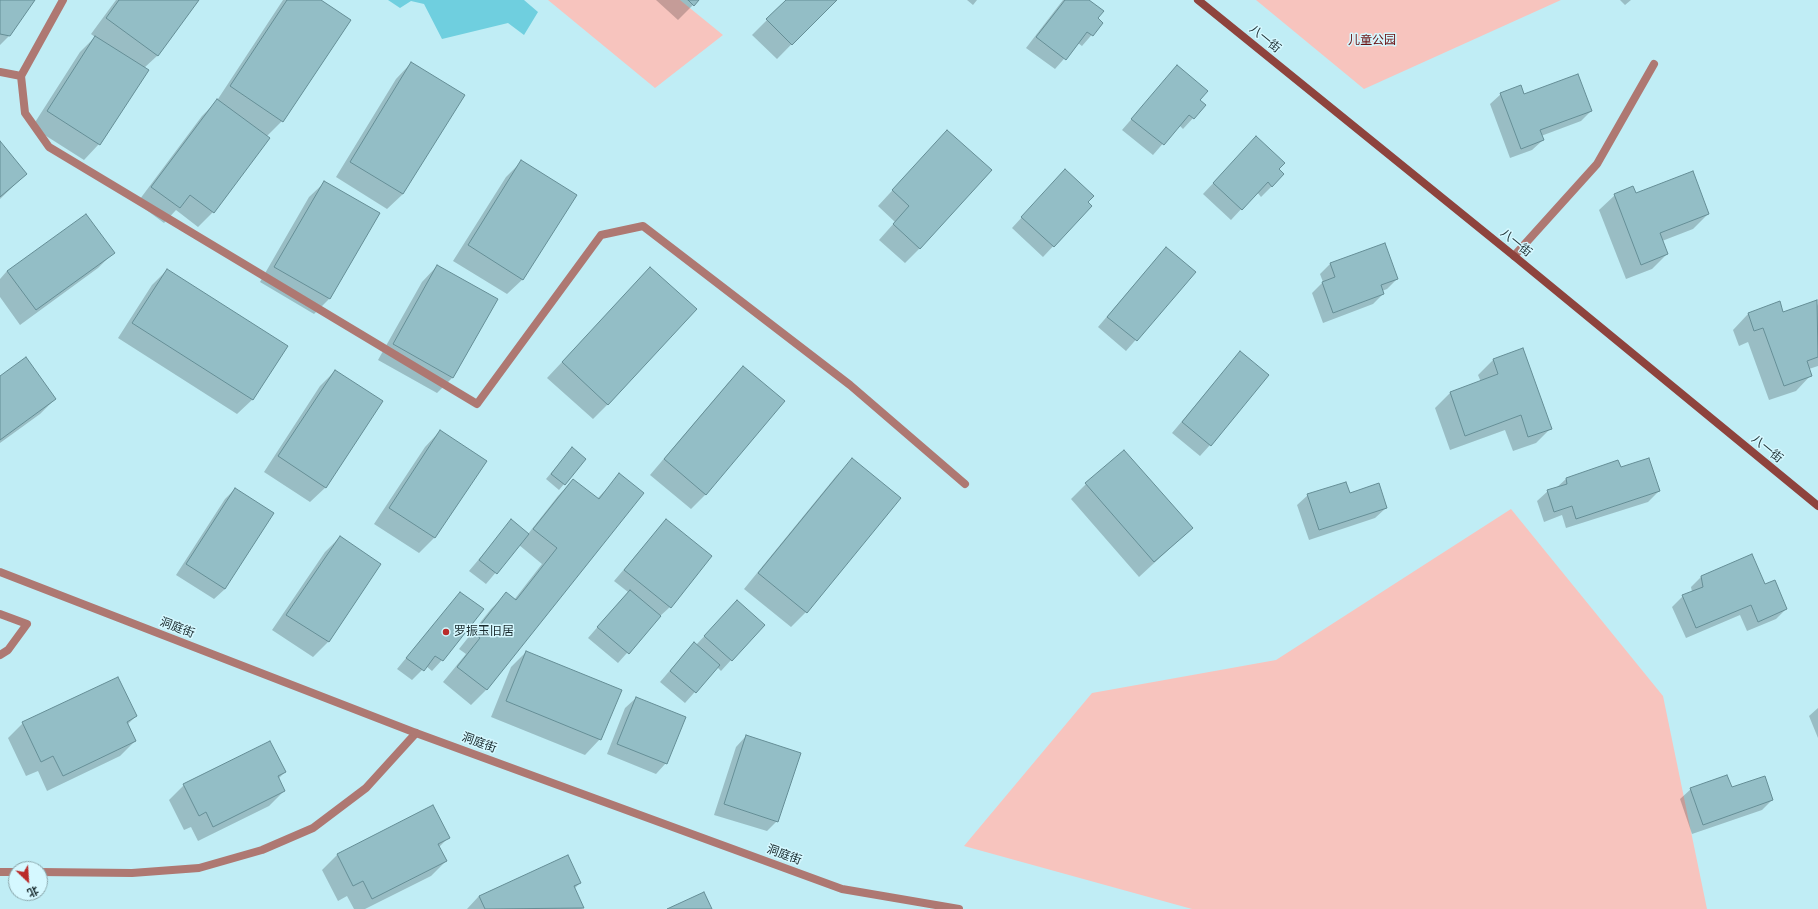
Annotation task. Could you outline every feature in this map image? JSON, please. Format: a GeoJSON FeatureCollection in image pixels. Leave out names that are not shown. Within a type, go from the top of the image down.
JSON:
{"type":"FeatureCollection","features":[{"type":"Feature","properties":{"kind":"street"},"geometry":{"type":"LineString","coordinates":[[63,0],[21,76],[25,113],[49,147],[477,404],[601,235],[643,226],[850,385],[966,484]]}},
{"type":"Feature","properties":{"kind":"street","name":"八一街"},"geometry":{"type":"LineString","coordinates":[[1198,0],[1514,256],[1818,506]]}},
{"type":"Feature","properties":{"kind":"street"},"geometry":{"type":"LineString","coordinates":[[1514,256],[1597,164],[1654,64]]}},
{"type":"Feature","properties":{"kind":"street"},"geometry":{"type":"LineString","coordinates":[[0,72],[21,76]]}},
{"type":"Feature","properties":{"kind":"street","name":"洞庭街"},"geometry":{"type":"LineString","coordinates":[[0,572],[416,732],[842,889],[959,909]]}},
{"type":"Feature","properties":{"kind":"street"},"geometry":{"type":"LineString","coordinates":[[0,614],[28,624],[8,650],[0,655]]}},
{"type":"Feature","properties":{"kind":"street"},"geometry":{"type":"LineString","coordinates":[[48,872],[132,873],[199,868],[262,850],[313,828],[366,788],[416,732]]}},
{"type":"Feature","properties":{"kind":"green space"},"geometry":{"type":"Polygon","coordinates":[[[548,0],[680,0],[723,35],[655,88],[548,0]]]}},
{"type":"Feature","properties":{"kind":"green space","name":"儿童公园"},"geometry":{"type":"Polygon","coordinates":[[[1256,0],[1561,0],[1364,89],[1256,0]]]}},
{"type":"Feature","properties":{"kind":"green space"},"geometry":{"type":"Polygon","coordinates":[[[1511,509],[1663,696],[1707,909],[1192,909],[964,846],[1092,693],[1276,660],[1511,509]]]}},
{"type":"Feature","properties":{"kind":"water"},"geometry":{"type":"Polygon","coordinates":[[[388,0],[524,0],[538,12],[524,35],[508,23],[442,39],[424,4],[411,1],[400,8],[388,0]]]}},
{"type":"Feature","properties":{"kind":"building"},"geometry":{"type":"Polygon","coordinates":[[[0,0],[35,0],[10,36],[0,34],[0,0]]]}},
{"type":"Feature","properties":{"kind":"building"},"geometry":{"type":"Polygon","coordinates":[[[119,0],[199,0],[158,56],[106,18],[119,0]]]}},
{"type":"Feature","properties":{"kind":"building"},"geometry":{"type":"Polygon","coordinates":[[[287,0],[321,0],[351,20],[283,122],[230,86],[287,0]]]}},
{"type":"Feature","properties":{"kind":"building"},"geometry":{"type":"Polygon","coordinates":[[[688,0],[699,0],[694,6],[688,0]]]}},
{"type":"Feature","properties":{"kind":"building"},"geometry":{"type":"Polygon","coordinates":[[[786,0],[837,0],[792,45],[766,19],[786,0]]]}},
{"type":"Feature","properties":{"kind":"building"},"geometry":{"type":"Polygon","coordinates":[[[1065,0],[1089,0],[1104,11],[1098,18],[1103,23],[1093,36],[1087,32],[1066,60],[1036,37],[1065,0]]]}},
{"type":"Feature","properties":{"kind":"building"},"geometry":{"type":"Polygon","coordinates":[[[95,36],[149,70],[100,145],[47,111],[95,36]]]}},
{"type":"Feature","properties":{"kind":"building"},"geometry":{"type":"Polygon","coordinates":[[[411,62],[465,95],[403,194],[350,162],[411,62]]]}},
{"type":"Feature","properties":{"kind":"building"},"geometry":{"type":"Polygon","coordinates":[[[1177,65],[1208,91],[1200,100],[1206,105],[1194,119],[1189,115],[1164,145],[1131,119],[1177,65]]]}},
{"type":"Feature","properties":{"kind":"building"},"geometry":{"type":"Polygon","coordinates":[[[1578,74],[1592,111],[1540,130],[1544,140],[1521,149],[1500,93],[1521,85],[1524,94],[1578,74]]]}},
{"type":"Feature","properties":{"kind":"building"},"geometry":{"type":"Polygon","coordinates":[[[217,99],[270,138],[214,213],[190,195],[180,208],[151,187],[217,99]]]}},
{"type":"Feature","properties":{"kind":"building"},"geometry":{"type":"Polygon","coordinates":[[[947,130],[992,170],[920,249],[893,224],[909,206],[892,190],[947,130]]]}},
{"type":"Feature","properties":{"kind":"building"},"geometry":{"type":"Polygon","coordinates":[[[1256,136],[1285,163],[1279,169],[1284,174],[1272,187],[1268,182],[1242,210],[1213,183],[1256,136]]]}},
{"type":"Feature","properties":{"kind":"building"},"geometry":{"type":"Polygon","coordinates":[[[0,141],[27,174],[0,197],[0,141]]]}},
{"type":"Feature","properties":{"kind":"building"},"geometry":{"type":"Polygon","coordinates":[[[521,160],[577,195],[523,280],[468,245],[521,160]]]}},
{"type":"Feature","properties":{"kind":"building"},"geometry":{"type":"Polygon","coordinates":[[[1065,169],[1094,196],[1088,202],[1092,206],[1054,247],[1021,217],[1065,169]]]}},
{"type":"Feature","properties":{"kind":"building"},"geometry":{"type":"Polygon","coordinates":[[[1693,171],[1709,214],[1660,233],[1668,254],[1641,265],[1614,194],[1633,186],[1636,193],[1693,171]]]}},
{"type":"Feature","properties":{"kind":"building"},"geometry":{"type":"Polygon","coordinates":[[[324,181],[380,213],[330,299],[274,267],[324,181]]]}},
{"type":"Feature","properties":{"kind":"building"},"geometry":{"type":"Polygon","coordinates":[[[86,214],[115,253],[36,310],[7,271],[86,214]]]}},
{"type":"Feature","properties":{"kind":"building"},"geometry":{"type":"Polygon","coordinates":[[[1385,243],[1398,279],[1381,285],[1384,294],[1333,313],[1322,282],[1335,277],[1330,263],[1385,243]]]}},
{"type":"Feature","properties":{"kind":"building"},"geometry":{"type":"Polygon","coordinates":[[[1166,247],[1196,272],[1137,341],[1107,317],[1166,247]]]}},
{"type":"Feature","properties":{"kind":"building"},"geometry":{"type":"Polygon","coordinates":[[[437,265],[498,299],[453,378],[393,344],[437,265]]]}},
{"type":"Feature","properties":{"kind":"building"},"geometry":{"type":"Polygon","coordinates":[[[650,267],[697,309],[608,405],[562,362],[650,267]]]}},
{"type":"Feature","properties":{"kind":"building"},"geometry":{"type":"Polygon","coordinates":[[[167,269],[288,346],[253,400],[132,323],[167,269]]]}},
{"type":"Feature","properties":{"kind":"building"},"geometry":{"type":"Polygon","coordinates":[[[1817,300],[1818,357],[1807,361],[1812,376],[1784,386],[1763,328],[1754,331],[1748,313],[1780,301],[1783,312],[1817,300]]]}},
{"type":"Feature","properties":{"kind":"building"},"geometry":{"type":"Polygon","coordinates":[[[1523,348],[1552,429],[1528,437],[1521,415],[1465,436],[1450,392],[1498,374],[1493,359],[1523,348]]]}},
{"type":"Feature","properties":{"kind":"building"},"geometry":{"type":"Polygon","coordinates":[[[1240,351],[1269,375],[1211,446],[1182,422],[1240,351]]]}},
{"type":"Feature","properties":{"kind":"building"},"geometry":{"type":"Polygon","coordinates":[[[26,357],[56,399],[0,440],[0,376],[26,357]]]}},
{"type":"Feature","properties":{"kind":"building"},"geometry":{"type":"Polygon","coordinates":[[[743,366],[785,401],[706,495],[664,459],[743,366]]]}},
{"type":"Feature","properties":{"kind":"building"},"geometry":{"type":"Polygon","coordinates":[[[335,370],[383,401],[326,488],[278,456],[335,370]]]}},
{"type":"Feature","properties":{"kind":"building"},"geometry":{"type":"Polygon","coordinates":[[[440,430],[487,461],[435,538],[389,508],[440,430]]]}},
{"type":"Feature","properties":{"kind":"building"},"geometry":{"type":"Polygon","coordinates":[[[572,447],[586,459],[565,485],[551,474],[572,447]]]}},
{"type":"Feature","properties":{"kind":"building"},"geometry":{"type":"Polygon","coordinates":[[[1124,450],[1193,528],[1154,562],[1085,483],[1124,450]]]}},
{"type":"Feature","properties":{"kind":"building"},"geometry":{"type":"Polygon","coordinates":[[[852,458],[901,498],[807,613],[758,573],[852,458]]]}},
{"type":"Feature","properties":{"kind":"building"},"geometry":{"type":"Polygon","coordinates":[[[1649,458],[1660,491],[1576,519],[1572,506],[1554,512],[1547,490],[1567,484],[1566,478],[1618,460],[1621,467],[1649,458]]]}},
{"type":"Feature","properties":{"kind":"building"},"geometry":{"type":"Polygon","coordinates":[[[619,473],[644,493],[487,690],[457,667],[480,638],[474,633],[506,592],[516,600],[557,548],[533,529],[573,479],[599,499],[619,473]]]}},
{"type":"Feature","properties":{"kind":"building"},"geometry":{"type":"Polygon","coordinates":[[[1346,482],[1350,493],[1379,483],[1387,508],[1319,530],[1307,494],[1346,482]]]}},
{"type":"Feature","properties":{"kind":"building"},"geometry":{"type":"Polygon","coordinates":[[[235,488],[274,513],[225,589],[186,564],[235,488]]]}},
{"type":"Feature","properties":{"kind":"building"},"geometry":{"type":"Polygon","coordinates":[[[511,519],[529,534],[497,574],[479,560],[511,519]]]}},
{"type":"Feature","properties":{"kind":"building"},"geometry":{"type":"Polygon","coordinates":[[[666,519],[712,556],[671,608],[624,570],[666,519]]]}},
{"type":"Feature","properties":{"kind":"building"},"geometry":{"type":"Polygon","coordinates":[[[340,536],[381,564],[329,642],[286,615],[340,536]]]}},
{"type":"Feature","properties":{"kind":"building"},"geometry":{"type":"Polygon","coordinates":[[[1752,554],[1765,584],[1775,580],[1787,609],[1758,622],[1751,605],[1696,628],[1682,595],[1703,587],[1701,576],[1752,554]]]}},
{"type":"Feature","properties":{"kind":"building"},"geometry":{"type":"Polygon","coordinates":[[[630,590],[661,616],[629,654],[597,627],[630,590]]]}},
{"type":"Feature","properties":{"kind":"building","name":"罗振玉旧居"},"geometry":{"type":"Polygon","coordinates":[[[460,592],[484,609],[443,661],[435,656],[424,671],[406,658],[460,592]]]}},
{"type":"Feature","properties":{"kind":"building"},"geometry":{"type":"Polygon","coordinates":[[[737,600],[765,625],[732,661],[704,636],[737,600]]]}},
{"type":"Feature","properties":{"kind":"building"},"geometry":{"type":"Polygon","coordinates":[[[694,642],[720,665],[696,693],[670,671],[694,642]]]}},
{"type":"Feature","properties":{"kind":"building"},"geometry":{"type":"Polygon","coordinates":[[[526,651],[622,690],[601,740],[506,701],[526,651]]]}},
{"type":"Feature","properties":{"kind":"building"},"geometry":{"type":"Polygon","coordinates":[[[118,677],[137,716],[127,722],[136,741],[63,776],[53,756],[41,762],[22,722],[118,677]]]}},
{"type":"Feature","properties":{"kind":"building"},"geometry":{"type":"Polygon","coordinates":[[[636,697],[686,717],[667,764],[617,744],[636,697]]]}},
{"type":"Feature","properties":{"kind":"building"},"geometry":{"type":"Polygon","coordinates":[[[746,735],[801,753],[778,822],[724,804],[746,735]]]}},
{"type":"Feature","properties":{"kind":"building"},"geometry":{"type":"Polygon","coordinates":[[[270,741],[286,772],[278,776],[285,791],[213,827],[206,812],[199,816],[183,784],[270,741]]]}},
{"type":"Feature","properties":{"kind":"building"},"geometry":{"type":"Polygon","coordinates":[[[1727,775],[1732,787],[1765,776],[1773,800],[1703,825],[1690,788],[1727,775]]]}},
{"type":"Feature","properties":{"kind":"building"},"geometry":{"type":"Polygon","coordinates":[[[433,805],[450,838],[438,844],[447,861],[372,899],[363,881],[353,886],[337,854],[433,805]]]}},
{"type":"Feature","properties":{"kind":"building"},"geometry":{"type":"Polygon","coordinates":[[[568,855],[581,883],[574,886],[584,908],[485,909],[479,896],[568,855]]]}},
{"type":"Feature","properties":{"kind":"building"},"geometry":{"type":"Polygon","coordinates":[[[704,892],[712,909],[667,909],[704,892]]]}},
{"type":"Feature","properties":{"kind":"place","name":"罗振玉旧居"},"geometry":{"type":"Point","coordinates":[446,632]}}]}
